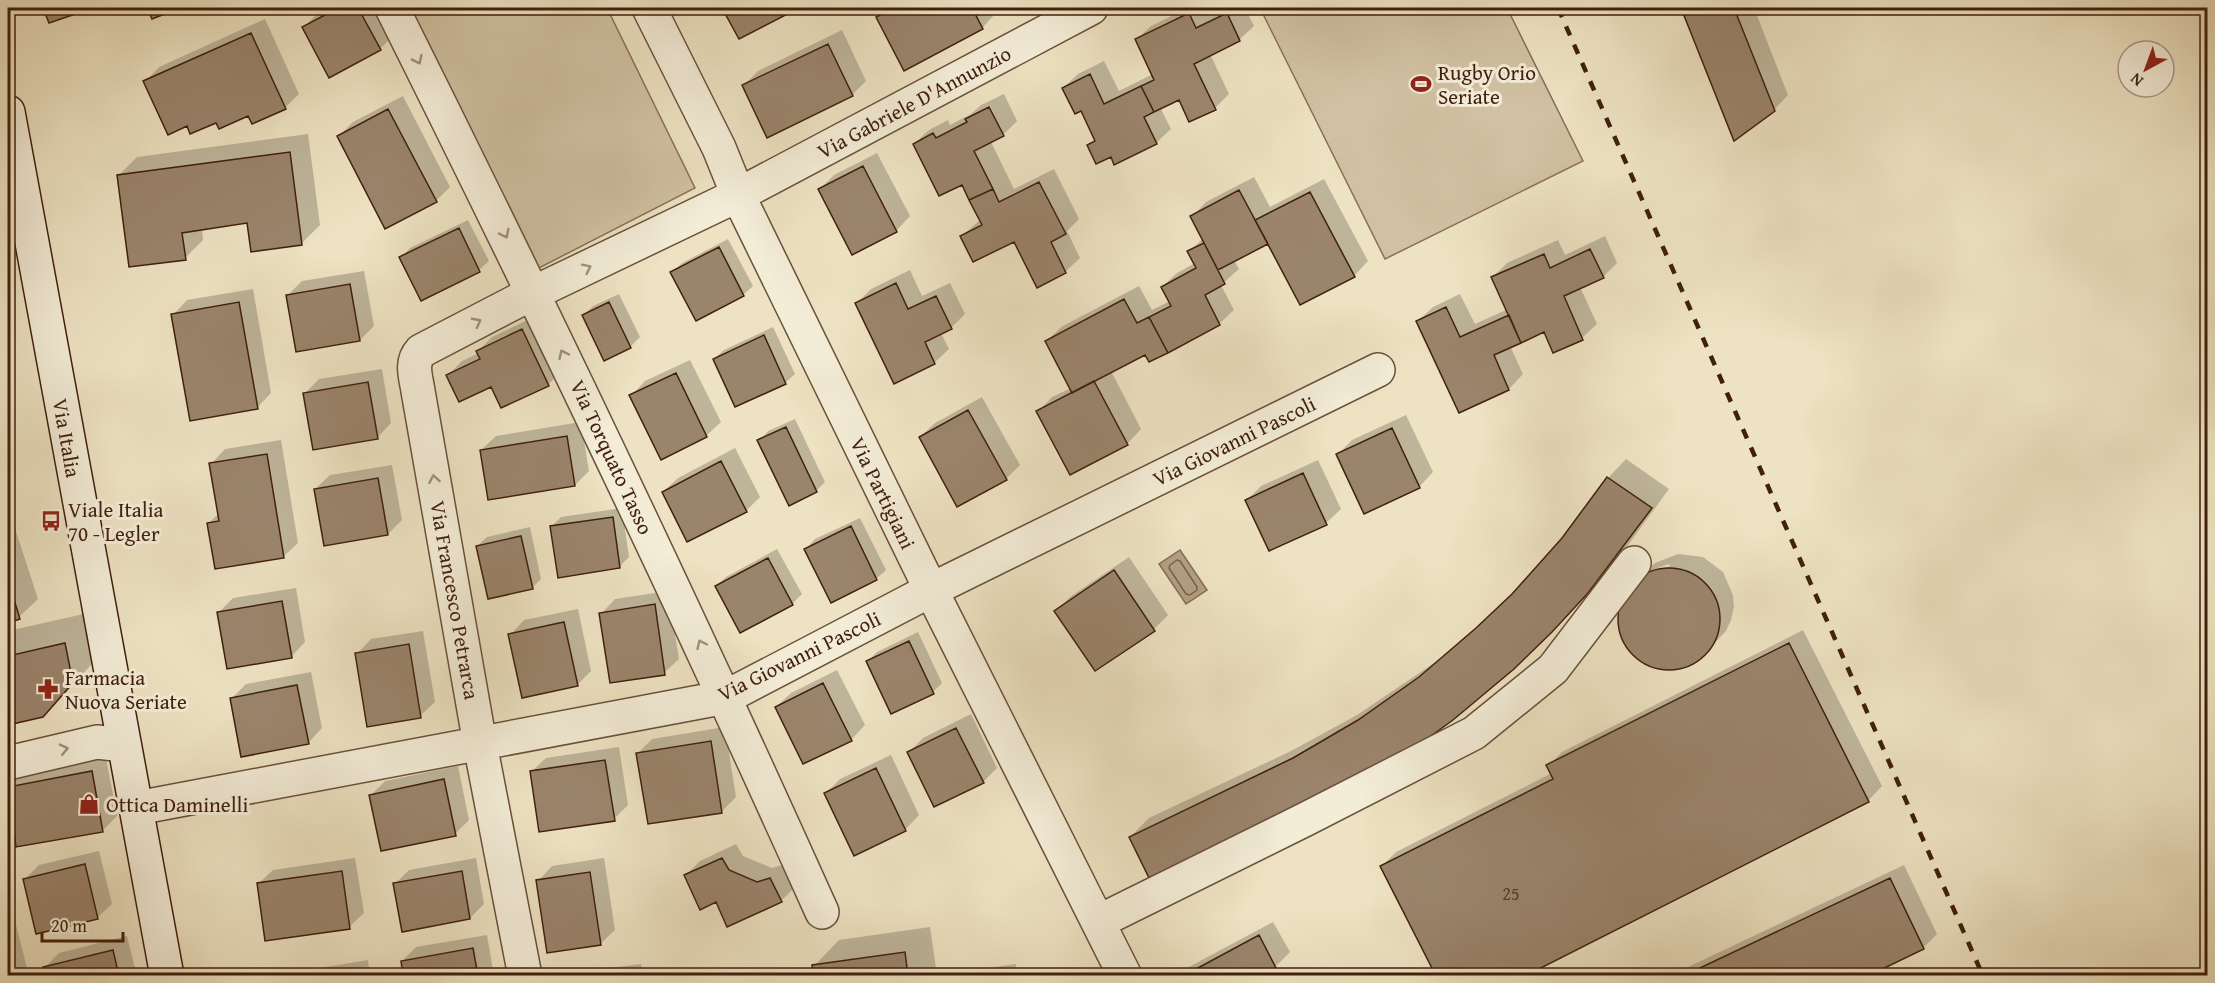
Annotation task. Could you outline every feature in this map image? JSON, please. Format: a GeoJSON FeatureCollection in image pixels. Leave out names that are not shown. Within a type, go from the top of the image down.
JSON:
{"type":"FeatureCollection","features":[{"type":"Feature","properties":{"kind":"street","name":"Via Torquato Tasso"},"geometry":{"type":"LineString","coordinates":[[392,8],[534,293],[726,697],[822,912]]}},
{"type":"Feature","properties":{"kind":"street","name":"Via Partigiani"},"geometry":{"type":"LineString","coordinates":[[649,8],[720,148],[738,195],[931,590],[1125,975]]}},
{"type":"Feature","properties":{"kind":"street","name":"Via Gabriele D'Annunzio"},"geometry":{"type":"LineString","coordinates":[[534,293],[738,195],[1090,8]]}},
{"type":"Feature","properties":{"kind":"street","name":"Via Italia"},"geometry":{"type":"LineString","coordinates":[[9,126],[167,975]]}},
{"type":"Feature","properties":{"kind":"street","name":"Via Francesco Petrarca"},"geometry":{"type":"LineString","coordinates":[[525,975],[480,744],[414,364],[421,351],[534,293]]}},
{"type":"Feature","properties":{"kind":"street","name":"Via Giovanni Pascoli"},"geometry":{"type":"LineString","coordinates":[[137,808],[726,697],[931,590],[1378,370]]}},
{"type":"Feature","properties":{"kind":"street"},"geometry":{"type":"LineString","coordinates":[[1098,922],[1474,733],[1553,669],[1634,563]]}},
{"type":"Feature","properties":{"kind":"street"},"geometry":{"type":"LineString","coordinates":[[8,763],[97,742],[124,745]]}},
{"type":"Feature","properties":{"kind":"shaded area"},"geometry":{"type":"Polygon","coordinates":[[[402,8],[607,8],[695,188],[533,271],[402,8]]]}},
{"type":"Feature","properties":{"kind":"shaded area","name":"Rugby Orio Seriate"},"geometry":{"type":"Polygon","coordinates":[[[1260,8],[1507,8],[1583,161],[1385,259],[1260,8]]]}},
{"type":"Feature","properties":{"kind":"water"},"geometry":{"type":"Polygon","coordinates":[[[1180,550],[1207,590],[1186,604],[1159,564],[1180,550]]]}},
{"type":"Feature","properties":{"kind":"building"},"geometry":{"type":"Polygon","coordinates":[[[43,8],[86,8],[87,10],[49,23],[43,8]]]}},
{"type":"Feature","properties":{"kind":"building"},"geometry":{"type":"Polygon","coordinates":[[[147,8],[180,8],[152,19],[147,8]]]}},
{"type":"Feature","properties":{"kind":"building"},"geometry":{"type":"Polygon","coordinates":[[[338,8],[358,8],[381,50],[329,78],[302,27],[338,8]]]}},
{"type":"Feature","properties":{"kind":"building"},"geometry":{"type":"Polygon","coordinates":[[[722,8],[799,8],[739,39],[722,8]]]}},
{"type":"Feature","properties":{"kind":"building"},"geometry":{"type":"Polygon","coordinates":[[[895,8],[972,8],[983,29],[904,71],[876,17],[895,8]]]}},
{"type":"Feature","properties":{"kind":"building"},"geometry":{"type":"Polygon","coordinates":[[[1681,8],[1734,8],[1775,111],[1734,141],[1681,8]]]}},
{"type":"Feature","properties":{"kind":"building"},"geometry":{"type":"Polygon","coordinates":[[[1189,13],[1196,28],[1227,13],[1240,41],[1194,64],[1216,110],[1189,122],[1179,100],[1154,112],[1141,86],[1154,80],[1135,39],[1189,13]]]}},
{"type":"Feature","properties":{"kind":"building"},"geometry":{"type":"Polygon","coordinates":[[[251,33],[286,109],[252,124],[248,116],[219,129],[216,123],[190,134],[187,126],[168,135],[143,81],[251,33]]]}},
{"type":"Feature","properties":{"kind":"building"},"geometry":{"type":"Polygon","coordinates":[[[828,44],[853,96],[767,138],[742,85],[828,44]]]}},
{"type":"Feature","properties":{"kind":"building"},"geometry":{"type":"Polygon","coordinates":[[[1090,74],[1104,104],[1141,86],[1154,112],[1144,117],[1157,144],[1114,165],[1111,157],[1096,164],[1087,145],[1095,141],[1081,111],[1075,114],[1062,88],[1090,74]]]}},
{"type":"Feature","properties":{"kind":"building"},"geometry":{"type":"Polygon","coordinates":[[[989,107],[1004,136],[974,151],[993,189],[969,200],[962,185],[939,196],[913,144],[933,133],[936,138],[967,122],[965,119],[989,107]]]}},
{"type":"Feature","properties":{"kind":"building"},"geometry":{"type":"Polygon","coordinates":[[[388,109],[437,202],[385,229],[337,136],[388,109]]]}},
{"type":"Feature","properties":{"kind":"building"},"geometry":{"type":"Polygon","coordinates":[[[290,152],[302,245],[251,252],[247,223],[182,233],[186,260],[129,267],[117,175],[290,152]]]}},
{"type":"Feature","properties":{"kind":"building"},"geometry":{"type":"Polygon","coordinates":[[[863,166],[897,232],[852,255],[818,189],[863,166]]]}},
{"type":"Feature","properties":{"kind":"building"},"geometry":{"type":"Polygon","coordinates":[[[1039,182],[1066,234],[1051,242],[1066,273],[1037,288],[1014,242],[973,262],[960,236],[982,225],[969,200],[993,189],[999,202],[1039,182]]]}},
{"type":"Feature","properties":{"kind":"building"},"geometry":{"type":"Polygon","coordinates":[[[1239,190],[1268,244],[1218,270],[1190,216],[1239,190]]]}},
{"type":"Feature","properties":{"kind":"building"},"geometry":{"type":"Polygon","coordinates":[[[1310,192],[1355,277],[1300,305],[1255,220],[1310,192]]]}},
{"type":"Feature","properties":{"kind":"building"},"geometry":{"type":"Polygon","coordinates":[[[459,228],[480,272],[421,301],[399,257],[459,228]]]}},
{"type":"Feature","properties":{"kind":"building"},"geometry":{"type":"Polygon","coordinates":[[[1204,243],[1225,284],[1205,295],[1220,325],[1168,353],[1149,317],[1171,306],[1161,287],[1196,268],[1187,251],[1204,243]]]}},
{"type":"Feature","properties":{"kind":"building"},"geometry":{"type":"Polygon","coordinates":[[[719,247],[744,296],[696,321],[670,272],[719,247]]]}},
{"type":"Feature","properties":{"kind":"building"},"geometry":{"type":"Polygon","coordinates":[[[1590,249],[1604,278],[1564,296],[1583,340],[1553,353],[1544,332],[1521,343],[1491,277],[1544,254],[1550,268],[1590,249]]]}},
{"type":"Feature","properties":{"kind":"building"},"geometry":{"type":"Polygon","coordinates":[[[896,283],[908,309],[936,296],[952,329],[925,342],[935,364],[894,384],[855,303],[896,283]]]}},
{"type":"Feature","properties":{"kind":"building"},"geometry":{"type":"Polygon","coordinates":[[[350,284],[360,341],[296,352],[286,295],[350,284]]]}},
{"type":"Feature","properties":{"kind":"building"},"geometry":{"type":"Polygon","coordinates":[[[1124,299],[1137,323],[1149,317],[1168,353],[1149,362],[1145,355],[1072,393],[1045,341],[1124,299]]]}},
{"type":"Feature","properties":{"kind":"building"},"geometry":{"type":"Polygon","coordinates":[[[239,302],[258,409],[190,421],[171,314],[239,302]]]}},
{"type":"Feature","properties":{"kind":"building"},"geometry":{"type":"Polygon","coordinates":[[[609,302],[631,348],[604,361],[582,315],[609,302]]]}},
{"type":"Feature","properties":{"kind":"building"},"geometry":{"type":"Polygon","coordinates":[[[1446,307],[1460,337],[1509,315],[1521,343],[1494,355],[1509,390],[1459,413],[1416,321],[1446,307]]]}},
{"type":"Feature","properties":{"kind":"building"},"geometry":{"type":"Polygon","coordinates":[[[522,329],[549,386],[501,408],[491,387],[459,402],[446,375],[480,359],[476,351],[522,329]]]}},
{"type":"Feature","properties":{"kind":"building"},"geometry":{"type":"Polygon","coordinates":[[[764,335],[786,384],[735,407],[713,359],[764,335]]]}},
{"type":"Feature","properties":{"kind":"building"},"geometry":{"type":"Polygon","coordinates":[[[676,373],[707,437],[661,460],[629,395],[676,373]]]}},
{"type":"Feature","properties":{"kind":"building"},"geometry":{"type":"Polygon","coordinates":[[[1094,381],[1128,445],[1070,475],[1036,411],[1094,381]]]}},
{"type":"Feature","properties":{"kind":"building"},"geometry":{"type":"Polygon","coordinates":[[[368,382],[378,439],[313,450],[303,393],[368,382]]]}},
{"type":"Feature","properties":{"kind":"building"},"geometry":{"type":"Polygon","coordinates":[[[968,410],[1007,480],[957,507],[919,437],[968,410]]]}},
{"type":"Feature","properties":{"kind":"building"},"geometry":{"type":"Polygon","coordinates":[[[786,427],[817,492],[789,506],[757,440],[786,427]]]}},
{"type":"Feature","properties":{"kind":"building"},"geometry":{"type":"Polygon","coordinates":[[[1392,428],[1420,488],[1364,514],[1336,454],[1392,428]]]}},
{"type":"Feature","properties":{"kind":"building"},"geometry":{"type":"Polygon","coordinates":[[[567,436],[575,486],[488,500],[480,450],[567,436]]]}},
{"type":"Feature","properties":{"kind":"building"},"geometry":{"type":"Polygon","coordinates":[[[267,454],[284,558],[215,569],[207,523],[219,521],[209,463],[267,454]]]}},
{"type":"Feature","properties":{"kind":"building"},"geometry":{"type":"Polygon","coordinates":[[[721,461],[747,512],[687,542],[662,492],[721,461]]]}},
{"type":"Feature","properties":{"kind":"building"},"geometry":{"type":"Polygon","coordinates":[[[1303,473],[1327,525],[1269,551],[1245,500],[1303,473]]]}},
{"type":"Feature","properties":{"kind":"building"},"geometry":{"type":"Polygon","coordinates":[[[1607,477],[1652,508],[1588,593],[1514,669],[1453,720],[1410,751],[1152,884],[1129,837],[1293,758],[1358,720],[1419,677],[1512,594],[1562,538],[1607,477]]]}},
{"type":"Feature","properties":{"kind":"building"},"geometry":{"type":"Polygon","coordinates":[[[378,478],[388,535],[324,546],[314,489],[378,478]]]}},
{"type":"Feature","properties":{"kind":"building"},"geometry":{"type":"Polygon","coordinates":[[[613,517],[620,568],[558,578],[550,526],[613,517]]]}},
{"type":"Feature","properties":{"kind":"building"},"geometry":{"type":"Polygon","coordinates":[[[851,526],[877,580],[831,603],[804,549],[851,526]]]}},
{"type":"Feature","properties":{"kind":"building"},"geometry":{"type":"Polygon","coordinates":[[[521,536],[533,589],[488,599],[476,546],[521,536]]]}},
{"type":"Feature","properties":{"kind":"building"},"geometry":{"type":"Polygon","coordinates":[[[768,558],[793,605],[740,633],[715,586],[768,558]]]}},
{"type":"Feature","properties":{"kind":"building"},"geometry":{"type":"Polygon","coordinates":[[[1669,568],[1688,572],[1705,583],[1716,600],[1720,619],[1716,638],[1705,655],[1688,666],[1669,670],[1650,666],[1633,655],[1622,638],[1618,619],[1622,600],[1633,583],[1650,572],[1669,568]]]}},
{"type":"Feature","properties":{"kind":"building"},"geometry":{"type":"Polygon","coordinates":[[[1114,570],[1155,631],[1095,671],[1054,611],[1114,570]]]}},
{"type":"Feature","properties":{"kind":"building"},"geometry":{"type":"Polygon","coordinates":[[[8,580],[20,619],[8,623],[8,580]]]}},
{"type":"Feature","properties":{"kind":"building"},"geometry":{"type":"Polygon","coordinates":[[[282,601],[292,658],[227,669],[217,612],[282,601]]]}},
{"type":"Feature","properties":{"kind":"building"},"geometry":{"type":"Polygon","coordinates":[[[655,604],[665,675],[610,683],[599,613],[655,604]]]}},
{"type":"Feature","properties":{"kind":"building"},"geometry":{"type":"Polygon","coordinates":[[[564,622],[578,686],[522,698],[508,634],[564,622]]]}},
{"type":"Feature","properties":{"kind":"building"},"geometry":{"type":"Polygon","coordinates":[[[909,641],[934,694],[891,714],[866,661],[909,641]]]}},
{"type":"Feature","properties":{"kind":"building"},"geometry":{"type":"Polygon","coordinates":[[[65,643],[73,683],[43,717],[8,725],[8,656],[65,643]]]}},
{"type":"Feature","properties":{"kind":"building"},"geometry":{"type":"Polygon","coordinates":[[[1789,643],[1869,802],[1525,976],[1436,976],[1380,866],[1553,779],[1546,765],[1789,643]]]}},
{"type":"Feature","properties":{"kind":"building"},"geometry":{"type":"Polygon","coordinates":[[[409,644],[421,718],[367,727],[355,653],[409,644]]]}},
{"type":"Feature","properties":{"kind":"building"},"geometry":{"type":"Polygon","coordinates":[[[823,683],[852,741],[803,764],[775,707],[823,683]]]}},
{"type":"Feature","properties":{"kind":"building"},"geometry":{"type":"Polygon","coordinates":[[[297,685],[309,744],[241,757],[230,698],[297,685]]]}},
{"type":"Feature","properties":{"kind":"building"},"geometry":{"type":"Polygon","coordinates":[[[956,728],[984,783],[934,807],[907,752],[956,728]]]}},
{"type":"Feature","properties":{"kind":"building"},"geometry":{"type":"Polygon","coordinates":[[[711,741],[722,813],[648,824],[636,753],[711,741]]]}},
{"type":"Feature","properties":{"kind":"building"},"geometry":{"type":"Polygon","coordinates":[[[605,760],[615,821],[539,832],[530,771],[605,760]]]}},
{"type":"Feature","properties":{"kind":"building"},"geometry":{"type":"Polygon","coordinates":[[[876,768],[906,831],[854,856],[824,793],[876,768]]]}},
{"type":"Feature","properties":{"kind":"building"},"geometry":{"type":"Polygon","coordinates":[[[92,771],[103,832],[16,847],[8,787],[92,771]]]}},
{"type":"Feature","properties":{"kind":"building"},"geometry":{"type":"Polygon","coordinates":[[[444,779],[456,836],[381,851],[369,795],[444,779]]]}},
{"type":"Feature","properties":{"kind":"building"},"geometry":{"type":"Polygon","coordinates":[[[722,858],[729,870],[757,882],[770,878],[782,902],[727,927],[716,902],[700,910],[684,875],[722,858]]]}},
{"type":"Feature","properties":{"kind":"building"},"geometry":{"type":"Polygon","coordinates":[[[85,864],[98,919],[36,934],[23,879],[85,864]]]}},
{"type":"Feature","properties":{"kind":"building"},"geometry":{"type":"Polygon","coordinates":[[[342,871],[350,929],[265,941],[257,883],[342,871]]]}},
{"type":"Feature","properties":{"kind":"building"},"geometry":{"type":"Polygon","coordinates":[[[462,871],[470,919],[402,932],[393,883],[462,871]]]}},
{"type":"Feature","properties":{"kind":"building"},"geometry":{"type":"Polygon","coordinates":[[[590,872],[601,945],[547,953],[536,880],[590,872]]]}},
{"type":"Feature","properties":{"kind":"building"},"geometry":{"type":"Polygon","coordinates":[[[1890,878],[1924,949],[1868,976],[1683,976],[1890,878]]]}},
{"type":"Feature","properties":{"kind":"building"},"geometry":{"type":"Polygon","coordinates":[[[1259,935],[1276,968],[1262,976],[1183,976],[1259,935]]]}},
{"type":"Feature","properties":{"kind":"building"},"geometry":{"type":"Polygon","coordinates":[[[473,948],[478,976],[403,976],[401,961],[473,948]]]}},
{"type":"Feature","properties":{"kind":"building"},"geometry":{"type":"Polygon","coordinates":[[[113,950],[119,976],[45,976],[43,967],[113,950]]]}},
{"type":"Feature","properties":{"kind":"building"},"geometry":{"type":"Polygon","coordinates":[[[905,952],[908,976],[813,976],[812,965],[905,952]]]}},
{"type":"Feature","properties":{"kind":"railway"},"geometry":{"type":"LineString","coordinates":[[1558,8],[1983,976]]}},
{"type":"Feature","properties":{"kind":"place","name":"Rugby Orio Seriate"},"geometry":{"type":"Point","coordinates":[1421,84]}},
{"type":"Feature","properties":{"kind":"place","name":"Viale Italia 70 - Legler"},"geometry":{"type":"Point","coordinates":[51,521]}},
{"type":"Feature","properties":{"kind":"place","name":"Farmacia Nuova Seriate"},"geometry":{"type":"Point","coordinates":[48,689]}},
{"type":"Feature","properties":{"kind":"place","name":"Ottica Daminelli"},"geometry":{"type":"Point","coordinates":[89,804]}}]}
